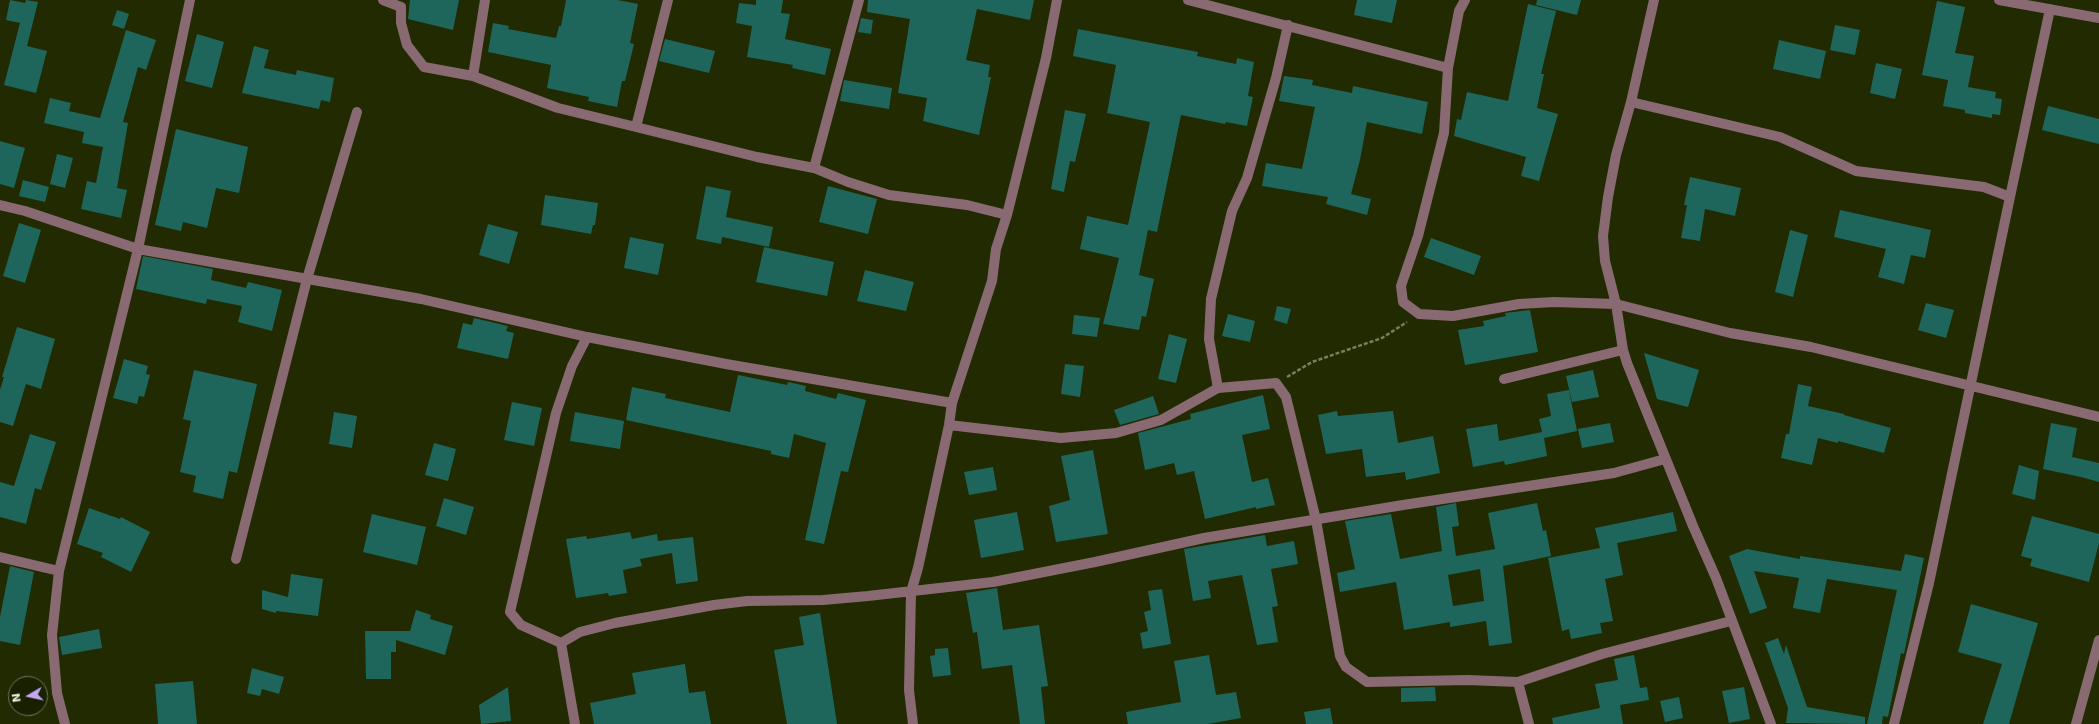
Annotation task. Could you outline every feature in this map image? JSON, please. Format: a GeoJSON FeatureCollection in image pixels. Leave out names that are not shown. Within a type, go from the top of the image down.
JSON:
{"type":"FeatureCollection","features":[{"type":"Feature","properties":{"kind":"street"},"geometry":{"type":"LineString","coordinates":[[65,724],[57,693],[52,635],[59,571],[138,249],[190,0]]}},
{"type":"Feature","properties":{"kind":"street"},"geometry":{"type":"LineString","coordinates":[[383,0],[401,7],[401,23],[407,45],[424,67],[473,76],[558,108],[757,157],[814,168],[848,182],[889,195],[967,205],[1007,215]]}},
{"type":"Feature","properties":{"kind":"street"},"geometry":{"type":"LineString","coordinates":[[473,76],[485,0]]}},
{"type":"Feature","properties":{"kind":"street"},"geometry":{"type":"LineString","coordinates":[[636,128],[668,0]]}},
{"type":"Feature","properties":{"kind":"street"},"geometry":{"type":"LineString","coordinates":[[814,168],[859,0]]}},
{"type":"Feature","properties":{"kind":"street"},"geometry":{"type":"LineString","coordinates":[[913,724],[909,690],[910,592],[918,568],[949,425],[952,403],[992,281],[996,249],[1007,215],[1046,58],[1057,0]]}},
{"type":"Feature","properties":{"kind":"street"},"geometry":{"type":"LineString","coordinates":[[1188,0],[1448,68]]}},
{"type":"Feature","properties":{"kind":"street"},"geometry":{"type":"LineString","coordinates":[[1465,0],[1459,11],[1448,68],[1444,133],[1418,236],[1401,286],[1403,302],[1420,314],[1453,316],[1519,304],[1554,302],[1616,304],[1730,333],[1811,347],[1970,387],[2099,417]]}},
{"type":"Feature","properties":{"kind":"street"},"geometry":{"type":"LineString","coordinates":[[1654,0],[1631,102],[1616,156],[1602,236],[1605,261],[1616,304],[1623,350],[1634,384],[1716,578],[1731,621],[1772,724]]}},
{"type":"Feature","properties":{"kind":"street"},"geometry":{"type":"LineString","coordinates":[[1999,0],[2099,18]]}},
{"type":"Feature","properties":{"kind":"street"},"geometry":{"type":"LineString","coordinates":[[1894,724],[1929,582],[2050,9]]}},
{"type":"Feature","properties":{"kind":"street"},"geometry":{"type":"LineString","coordinates":[[1218,388],[1209,339],[1211,299],[1232,211],[1247,178],[1276,78],[1288,25]]}},
{"type":"Feature","properties":{"kind":"street"},"geometry":{"type":"LineString","coordinates":[[1631,102],[1780,137],[1856,171],[1984,187],[2010,197]]}},
{"type":"Feature","properties":{"kind":"street"},"geometry":{"type":"LineString","coordinates":[[236,560],[307,279],[357,112]]}},
{"type":"Feature","properties":{"kind":"street"},"geometry":{"type":"LineString","coordinates":[[0,205],[25,211],[138,249],[421,299],[587,337],[726,364],[952,403]]}},
{"type":"Feature","properties":{"kind":"street"},"geometry":{"type":"LineString","coordinates":[[561,643],[521,625],[510,612],[556,414],[572,366],[587,337]]}},
{"type":"Feature","properties":{"kind":"street"},"geometry":{"type":"LineString","coordinates":[[1504,379],[1623,350]]}},
{"type":"Feature","properties":{"kind":"street"},"geometry":{"type":"LineString","coordinates":[[949,425],[1061,438],[1116,433],[1162,420],[1218,388],[1276,383],[1286,397],[1316,520],[1340,656],[1346,667],[1367,682],[1468,680],[1518,682],[1602,654],[1731,621]]}},
{"type":"Feature","properties":{"kind":"street"},"geometry":{"type":"LineString","coordinates":[[561,643],[580,632],[615,622],[714,605],[747,601],[823,600],[910,592],[931,588],[993,582],[1095,562],[1204,538],[1403,505],[1614,473],[1665,459]]}},
{"type":"Feature","properties":{"kind":"street"},"geometry":{"type":"LineString","coordinates":[[0,557],[59,571]]}},
{"type":"Feature","properties":{"kind":"street"},"geometry":{"type":"LineString","coordinates":[[2076,724],[2099,640]]}},
{"type":"Feature","properties":{"kind":"street"},"geometry":{"type":"LineString","coordinates":[[561,643],[575,724]]}},
{"type":"Feature","properties":{"kind":"street"},"geometry":{"type":"LineString","coordinates":[[1518,682],[1529,724]]}},
{"type":"Feature","properties":{"kind":"path"},"geometry":{"type":"LineString","coordinates":[[1276,383],[1312,362],[1382,338],[1420,314]]}},
{"type":"Feature","properties":{"kind":"building"},"geometry":{"type":"Polygon","coordinates":[[[10,0],[25,3],[26,0],[38,2],[27,46],[47,51],[36,93],[4,85],[20,23],[6,20],[10,0]]]}},
{"type":"Feature","properties":{"kind":"building"},"geometry":{"type":"Polygon","coordinates":[[[410,0],[459,0],[453,30],[408,19],[410,0]]]}},
{"type":"Feature","properties":{"kind":"building"},"geometry":{"type":"Polygon","coordinates":[[[566,0],[618,0],[638,4],[630,43],[634,44],[625,81],[622,81],[617,107],[588,101],[589,97],[547,88],[551,65],[488,52],[493,23],[509,26],[508,29],[556,38],[559,26],[561,26],[566,0]]]}},
{"type":"Feature","properties":{"kind":"building"},"geometry":{"type":"Polygon","coordinates":[[[756,0],[783,0],[781,13],[790,14],[785,39],[831,49],[825,75],[792,68],[793,65],[747,57],[752,26],[736,23],[739,3],[756,5],[756,0]]]}},
{"type":"Feature","properties":{"kind":"building"},"geometry":{"type":"Polygon","coordinates":[[[868,0],[1034,0],[1030,20],[977,9],[966,60],[990,65],[988,77],[991,77],[979,135],[923,121],[927,98],[898,93],[910,19],[867,12],[868,0]]]}},
{"type":"Feature","properties":{"kind":"building"},"geometry":{"type":"Polygon","coordinates":[[[1357,0],[1397,0],[1392,23],[1354,15],[1357,0]]]}},
{"type":"Feature","properties":{"kind":"building"},"geometry":{"type":"Polygon","coordinates":[[[1537,0],[1581,0],[1577,15],[1536,5],[1537,0]]]}},
{"type":"Feature","properties":{"kind":"building"},"geometry":{"type":"Polygon","coordinates":[[[1937,1],[1965,7],[1955,53],[1974,56],[1968,87],[1996,92],[1995,98],[2002,99],[2000,115],[1992,114],[1992,118],[1965,113],[1965,110],[1943,106],[1948,80],[1922,75],[1937,1]]]}},
{"type":"Feature","properties":{"kind":"building"},"geometry":{"type":"Polygon","coordinates":[[[1528,4],[1556,11],[1541,74],[1544,74],[1537,108],[1558,114],[1539,181],[1521,176],[1526,157],[1454,136],[1457,119],[1461,120],[1467,92],[1508,101],[1528,4]]]}},
{"type":"Feature","properties":{"kind":"building"},"geometry":{"type":"Polygon","coordinates":[[[117,10],[129,14],[124,29],[112,25],[117,10]]]}},
{"type":"Feature","properties":{"kind":"building"},"geometry":{"type":"Polygon","coordinates":[[[861,18],[873,20],[871,34],[858,32],[861,18]]]}},
{"type":"Feature","properties":{"kind":"building"},"geometry":{"type":"Polygon","coordinates":[[[1835,25],[1860,30],[1855,55],[1830,50],[1835,25]]]}},
{"type":"Feature","properties":{"kind":"building"},"geometry":{"type":"Polygon","coordinates":[[[1078,29],[1198,52],[1197,56],[1236,64],[1237,58],[1254,62],[1248,96],[1253,97],[1247,126],[1226,122],[1225,124],[1181,115],[1157,232],[1148,230],[1139,275],[1154,279],[1146,317],[1142,316],[1139,330],[1103,324],[1119,258],[1080,249],[1087,216],[1128,225],[1150,122],[1107,113],[1116,65],[1073,56],[1078,29]]]}},
{"type":"Feature","properties":{"kind":"building"},"geometry":{"type":"Polygon","coordinates":[[[126,30],[156,40],[146,70],[138,67],[123,122],[128,123],[117,188],[127,190],[121,218],[81,209],[87,181],[96,183],[103,147],[82,143],[84,132],[44,123],[50,98],[71,103],[69,111],[100,118],[126,30]]]}},
{"type":"Feature","properties":{"kind":"building"},"geometry":{"type":"Polygon","coordinates":[[[197,34],[224,42],[212,88],[185,81],[197,34]]]}},
{"type":"Feature","properties":{"kind":"building"},"geometry":{"type":"Polygon","coordinates":[[[665,39],[715,51],[709,73],[659,61],[665,39]]]}},
{"type":"Feature","properties":{"kind":"building"},"geometry":{"type":"Polygon","coordinates":[[[1779,40],[1826,51],[1820,79],[1773,69],[1779,40]]]}},
{"type":"Feature","properties":{"kind":"building"},"geometry":{"type":"Polygon","coordinates":[[[254,46],[269,50],[264,68],[296,75],[297,70],[334,78],[330,102],[321,100],[319,109],[242,93],[254,46]]]}},
{"type":"Feature","properties":{"kind":"building"},"geometry":{"type":"Polygon","coordinates":[[[1876,63],[1902,69],[1895,99],[1870,93],[1876,63]]]}},
{"type":"Feature","properties":{"kind":"building"},"geometry":{"type":"Polygon","coordinates":[[[1284,76],[1313,80],[1312,85],[1352,93],[1353,86],[1428,102],[1422,134],[1367,122],[1360,160],[1351,194],[1371,199],[1367,215],[1326,204],[1328,197],[1262,186],[1266,163],[1302,169],[1315,107],[1279,101],[1284,76]]]}},
{"type":"Feature","properties":{"kind":"building"},"geometry":{"type":"Polygon","coordinates":[[[844,80],[892,88],[889,109],[840,101],[844,80]]]}},
{"type":"Feature","properties":{"kind":"building"},"geometry":{"type":"Polygon","coordinates":[[[2048,106],[2099,119],[2099,144],[2042,130],[2048,106]]]}},
{"type":"Feature","properties":{"kind":"building"},"geometry":{"type":"Polygon","coordinates":[[[1065,110],[1086,114],[1075,162],[1070,161],[1064,192],[1051,189],[1065,110]]]}},
{"type":"Feature","properties":{"kind":"building"},"geometry":{"type":"Polygon","coordinates":[[[176,129],[248,147],[239,193],[216,188],[207,228],[183,222],[181,231],[155,225],[176,129]]]}},
{"type":"Feature","properties":{"kind":"building"},"geometry":{"type":"Polygon","coordinates":[[[0,141],[25,148],[14,188],[0,184],[0,141]]]}},
{"type":"Feature","properties":{"kind":"building"},"geometry":{"type":"Polygon","coordinates":[[[57,154],[73,158],[65,188],[50,184],[57,154]]]}},
{"type":"Feature","properties":{"kind":"building"},"geometry":{"type":"Polygon","coordinates":[[[1690,177],[1741,188],[1735,216],[1705,209],[1700,241],[1681,238],[1687,205],[1684,205],[1690,177]]]}},
{"type":"Feature","properties":{"kind":"building"},"geometry":{"type":"Polygon","coordinates":[[[23,180],[49,187],[45,202],[19,196],[23,180]]]}},
{"type":"Feature","properties":{"kind":"building"},"geometry":{"type":"Polygon","coordinates":[[[706,186],[731,191],[726,217],[773,227],[769,247],[722,237],[721,244],[696,239],[706,186]]]}},
{"type":"Feature","properties":{"kind":"building"},"geometry":{"type":"Polygon","coordinates":[[[828,186],[877,199],[868,234],[819,222],[828,186]]]}},
{"type":"Feature","properties":{"kind":"building"},"geometry":{"type":"Polygon","coordinates":[[[545,195],[598,203],[595,225],[593,225],[591,234],[541,225],[545,195]]]}},
{"type":"Feature","properties":{"kind":"building"},"geometry":{"type":"Polygon","coordinates":[[[1840,210],[1931,230],[1925,258],[1911,255],[1904,284],[1878,277],[1886,249],[1834,237],[1840,210]]]}},
{"type":"Feature","properties":{"kind":"building"},"geometry":{"type":"Polygon","coordinates":[[[19,223],[41,230],[25,283],[3,276],[19,223]]]}},
{"type":"Feature","properties":{"kind":"building"},"geometry":{"type":"Polygon","coordinates":[[[488,224],[518,232],[509,264],[479,255],[488,224]]]}},
{"type":"Feature","properties":{"kind":"building"},"geometry":{"type":"Polygon","coordinates":[[[1790,230],[1808,235],[1793,297],[1775,292],[1790,230]]]}},
{"type":"Feature","properties":{"kind":"building"},"geometry":{"type":"Polygon","coordinates":[[[630,237],[664,244],[658,275],[624,268],[630,237]]]}},
{"type":"Feature","properties":{"kind":"building"},"geometry":{"type":"Polygon","coordinates":[[[1431,238],[1481,256],[1474,275],[1424,257],[1431,238]]]}},
{"type":"Feature","properties":{"kind":"building"},"geometry":{"type":"Polygon","coordinates":[[[764,247],[834,262],[827,296],[756,282],[764,247]]]}},
{"type":"Feature","properties":{"kind":"building"},"geometry":{"type":"Polygon","coordinates":[[[143,256],[213,269],[211,280],[246,288],[248,282],[282,290],[272,331],[238,322],[242,306],[207,299],[206,304],[136,289],[143,256]]]}},
{"type":"Feature","properties":{"kind":"building"},"geometry":{"type":"Polygon","coordinates":[[[865,270],[914,282],[906,311],[857,301],[865,270]]]}},
{"type":"Feature","properties":{"kind":"building"},"geometry":{"type":"Polygon","coordinates":[[[1926,303],[1954,310],[1946,338],[1918,330],[1926,303]]]}},
{"type":"Feature","properties":{"kind":"building"},"geometry":{"type":"Polygon","coordinates":[[[1277,306],[1291,309],[1287,324],[1274,320],[1277,306]]]}},
{"type":"Feature","properties":{"kind":"building"},"geometry":{"type":"Polygon","coordinates":[[[1530,310],[1538,352],[1465,365],[1458,330],[1484,326],[1483,321],[1506,316],[1505,313],[1530,310]]]}},
{"type":"Feature","properties":{"kind":"building"},"geometry":{"type":"Polygon","coordinates":[[[1228,314],[1255,321],[1250,342],[1222,336],[1228,314]]]}},
{"type":"Feature","properties":{"kind":"building"},"geometry":{"type":"Polygon","coordinates":[[[1074,315],[1100,318],[1097,337],[1072,334],[1074,315]]]}},
{"type":"Feature","properties":{"kind":"building"},"geometry":{"type":"Polygon","coordinates":[[[474,318],[508,326],[506,331],[514,333],[508,359],[457,348],[463,323],[472,325],[474,318]]]}},
{"type":"Feature","properties":{"kind":"building"},"geometry":{"type":"Polygon","coordinates":[[[17,327],[55,339],[41,389],[26,384],[13,426],[0,422],[0,390],[4,377],[2,377],[17,327]]]}},
{"type":"Feature","properties":{"kind":"building"},"geometry":{"type":"Polygon","coordinates":[[[1169,334],[1187,339],[1176,383],[1158,379],[1169,334]]]}},
{"type":"Feature","properties":{"kind":"building"},"geometry":{"type":"Polygon","coordinates":[[[1644,353],[1699,370],[1688,407],[1657,399],[1644,353]]]}},
{"type":"Feature","properties":{"kind":"building"},"geometry":{"type":"Polygon","coordinates":[[[124,359],[148,366],[146,374],[150,375],[144,397],[139,396],[137,404],[113,398],[124,359]]]}},
{"type":"Feature","properties":{"kind":"building"},"geometry":{"type":"Polygon","coordinates":[[[1065,364],[1084,366],[1080,397],[1061,394],[1065,364]]]}},
{"type":"Feature","properties":{"kind":"building"},"geometry":{"type":"Polygon","coordinates":[[[194,370],[257,384],[237,473],[229,471],[223,499],[193,492],[196,476],[180,472],[191,421],[183,419],[194,370]]]}},
{"type":"Feature","properties":{"kind":"building"},"geometry":{"type":"Polygon","coordinates":[[[1593,370],[1599,397],[1572,402],[1566,376],[1593,370]]]}},
{"type":"Feature","properties":{"kind":"building"},"geometry":{"type":"Polygon","coordinates":[[[738,375],[787,385],[788,382],[806,386],[805,391],[836,399],[838,393],[866,400],[848,472],[841,471],[824,544],[805,540],[826,443],[794,434],[789,458],[771,454],[771,451],[626,420],[632,387],[666,394],[665,398],[730,412],[738,375]]]}},
{"type":"Feature","properties":{"kind":"building"},"geometry":{"type":"Polygon","coordinates":[[[1798,384],[1812,387],[1808,406],[1844,414],[1891,428],[1884,453],[1838,441],[1838,443],[1818,438],[1812,465],[1781,458],[1786,434],[1789,434],[1798,384]]]}},
{"type":"Feature","properties":{"kind":"building"},"geometry":{"type":"Polygon","coordinates":[[[1569,390],[1577,431],[1544,438],[1547,456],[1505,465],[1504,461],[1473,467],[1466,429],[1497,424],[1499,441],[1542,432],[1539,419],[1551,416],[1547,394],[1569,390]]]}},
{"type":"Feature","properties":{"kind":"building"},"geometry":{"type":"Polygon","coordinates":[[[1263,395],[1270,429],[1242,435],[1252,482],[1268,478],[1275,505],[1256,509],[1256,507],[1205,519],[1194,471],[1177,475],[1174,463],[1145,470],[1138,433],[1191,419],[1190,414],[1263,395]]]}},
{"type":"Feature","properties":{"kind":"building"},"geometry":{"type":"Polygon","coordinates":[[[1153,396],[1159,414],[1120,425],[1114,410],[1153,396]]]}},
{"type":"Feature","properties":{"kind":"building"},"geometry":{"type":"Polygon","coordinates":[[[512,402],[542,408],[534,446],[504,440],[512,402]]]}},
{"type":"Feature","properties":{"kind":"building"},"geometry":{"type":"Polygon","coordinates":[[[1337,411],[1338,416],[1393,411],[1398,443],[1433,436],[1440,473],[1406,480],[1405,472],[1366,477],[1362,449],[1326,454],[1318,415],[1337,411]]]}},
{"type":"Feature","properties":{"kind":"building"},"geometry":{"type":"Polygon","coordinates":[[[334,412],[357,416],[352,448],[329,444],[334,412]]]}},
{"type":"Feature","properties":{"kind":"building"},"geometry":{"type":"Polygon","coordinates":[[[575,412],[624,421],[620,449],[570,441],[575,412]]]}},
{"type":"Feature","properties":{"kind":"building"},"geometry":{"type":"Polygon","coordinates":[[[1610,423],[1614,442],[1582,448],[1578,429],[1610,423]]]}},
{"type":"Feature","properties":{"kind":"building"},"geometry":{"type":"Polygon","coordinates":[[[2051,423],[2077,428],[2072,457],[2099,463],[2099,482],[2043,469],[2051,423]]]}},
{"type":"Feature","properties":{"kind":"building"},"geometry":{"type":"Polygon","coordinates":[[[30,434],[56,442],[41,490],[35,488],[26,524],[0,517],[0,482],[14,486],[30,434]]]}},
{"type":"Feature","properties":{"kind":"building"},"geometry":{"type":"Polygon","coordinates":[[[434,443],[456,449],[448,481],[425,475],[434,443]]]}},
{"type":"Feature","properties":{"kind":"building"},"geometry":{"type":"Polygon","coordinates":[[[1093,450],[1108,534],[1056,542],[1049,506],[1070,500],[1061,456],[1093,450]]]}},
{"type":"Feature","properties":{"kind":"building"},"geometry":{"type":"Polygon","coordinates":[[[2019,465],[2039,471],[2035,500],[2012,494],[2019,465]]]}},
{"type":"Feature","properties":{"kind":"building"},"geometry":{"type":"Polygon","coordinates":[[[993,467],[997,490],[969,495],[964,472],[993,467]]]}},
{"type":"Feature","properties":{"kind":"building"},"geometry":{"type":"Polygon","coordinates":[[[444,498],[474,507],[466,535],[436,526],[444,498]]]}},
{"type":"Feature","properties":{"kind":"building"},"geometry":{"type":"Polygon","coordinates":[[[1456,503],[1459,526],[1452,527],[1456,556],[1495,549],[1488,513],[1537,503],[1543,531],[1546,530],[1551,556],[1503,566],[1512,643],[1489,646],[1486,621],[1450,627],[1450,622],[1404,630],[1396,582],[1340,592],[1337,573],[1355,569],[1345,521],[1391,514],[1400,559],[1442,551],[1436,507],[1456,503]],[[1480,569],[1448,575],[1453,606],[1484,601],[1480,569]]]}},
{"type":"Feature","properties":{"kind":"building"},"geometry":{"type":"Polygon","coordinates":[[[89,508],[120,519],[121,517],[150,532],[131,572],[101,557],[103,553],[77,544],[89,508]]]}},
{"type":"Feature","properties":{"kind":"building"},"geometry":{"type":"Polygon","coordinates":[[[1017,512],[1024,550],[981,558],[974,520],[1017,512]]]}},
{"type":"Feature","properties":{"kind":"building"},"geometry":{"type":"Polygon","coordinates":[[[1673,512],[1677,531],[1617,543],[1623,575],[1605,579],[1613,621],[1600,623],[1602,633],[1571,639],[1569,629],[1562,631],[1548,558],[1600,548],[1595,528],[1673,512]]]}},
{"type":"Feature","properties":{"kind":"building"},"geometry":{"type":"Polygon","coordinates":[[[372,514],[426,527],[417,565],[363,552],[372,514]]]}},
{"type":"Feature","properties":{"kind":"building"},"geometry":{"type":"Polygon","coordinates":[[[2032,516],[2099,534],[2099,543],[2089,582],[2030,566],[2032,559],[2021,556],[2032,516]]]}},
{"type":"Feature","properties":{"kind":"building"},"geometry":{"type":"Polygon","coordinates":[[[630,532],[632,539],[657,534],[658,541],[693,537],[698,581],[676,584],[672,553],[640,559],[642,566],[623,570],[627,593],[609,596],[608,593],[576,598],[566,539],[586,536],[587,539],[630,532]]]}},
{"type":"Feature","properties":{"kind":"building"},"geometry":{"type":"Polygon","coordinates":[[[1265,535],[1267,546],[1294,541],[1298,564],[1271,569],[1278,606],[1272,607],[1278,642],[1257,645],[1242,575],[1208,581],[1211,598],[1193,601],[1184,549],[1265,535]]]}},
{"type":"Feature","properties":{"kind":"building"},"geometry":{"type":"Polygon","coordinates":[[[1747,549],[1800,559],[1800,556],[1901,571],[1905,554],[1924,558],[1904,654],[1901,653],[1888,717],[1883,716],[1882,724],[1867,724],[1897,590],[1827,579],[1820,613],[1793,608],[1799,578],[1754,571],[1767,608],[1750,614],[1729,556],[1747,549]]]}},
{"type":"Feature","properties":{"kind":"building"},"geometry":{"type":"Polygon","coordinates":[[[10,566],[34,572],[20,645],[0,641],[0,617],[10,566]]]}},
{"type":"Feature","properties":{"kind":"building"},"geometry":{"type":"Polygon","coordinates":[[[291,574],[323,579],[318,616],[276,611],[276,613],[262,609],[262,590],[288,597],[291,574]]]}},
{"type":"Feature","properties":{"kind":"building"},"geometry":{"type":"Polygon","coordinates":[[[997,588],[1003,630],[1039,625],[1048,686],[1041,687],[1045,724],[1020,724],[1012,665],[982,669],[977,632],[973,633],[966,593],[997,588]]]}},
{"type":"Feature","properties":{"kind":"building"},"geometry":{"type":"Polygon","coordinates":[[[1162,589],[1171,644],[1143,649],[1140,633],[1148,631],[1144,612],[1151,610],[1148,591],[1162,589]]]}},
{"type":"Feature","properties":{"kind":"building"},"geometry":{"type":"Polygon","coordinates":[[[1971,604],[2038,623],[2009,724],[1983,724],[2002,664],[1958,652],[1971,604]]]}},
{"type":"Feature","properties":{"kind":"building"},"geometry":{"type":"Polygon","coordinates":[[[416,610],[431,615],[430,619],[453,626],[445,655],[396,640],[396,652],[391,652],[391,679],[366,679],[365,631],[410,631],[416,610]]]}},
{"type":"Feature","properties":{"kind":"building"},"geometry":{"type":"Polygon","coordinates":[[[820,613],[837,724],[787,724],[774,650],[804,645],[799,617],[820,613]]]}},
{"type":"Feature","properties":{"kind":"building"},"geometry":{"type":"Polygon","coordinates":[[[99,629],[102,648],[62,655],[59,637],[99,629]]]}},
{"type":"Feature","properties":{"kind":"building"},"geometry":{"type":"Polygon","coordinates":[[[1778,638],[1784,654],[1786,645],[1807,707],[1865,717],[1865,724],[1786,723],[1788,708],[1765,643],[1778,638]]]}},
{"type":"Feature","properties":{"kind":"building"},"geometry":{"type":"Polygon","coordinates":[[[948,648],[951,675],[933,677],[930,656],[935,655],[935,649],[948,648]]]}},
{"type":"Feature","properties":{"kind":"building"},"geometry":{"type":"Polygon","coordinates":[[[1209,655],[1216,695],[1236,692],[1241,718],[1208,724],[1128,724],[1126,712],[1181,702],[1174,661],[1209,655]]]}},
{"type":"Feature","properties":{"kind":"building"},"geometry":{"type":"Polygon","coordinates":[[[1634,655],[1640,688],[1647,687],[1649,700],[1620,705],[1623,724],[1553,724],[1552,718],[1600,708],[1595,684],[1618,680],[1614,659],[1634,655]]]}},
{"type":"Feature","properties":{"kind":"building"},"geometry":{"type":"Polygon","coordinates":[[[685,664],[689,693],[705,691],[711,724],[594,724],[590,703],[636,694],[632,673],[685,664]]]}},
{"type":"Feature","properties":{"kind":"building"},"geometry":{"type":"Polygon","coordinates":[[[252,668],[284,677],[279,694],[262,689],[260,696],[247,693],[252,668]]]}},
{"type":"Feature","properties":{"kind":"building"},"geometry":{"type":"Polygon","coordinates":[[[193,681],[197,724],[158,724],[155,684],[193,681]]]}},
{"type":"Feature","properties":{"kind":"building"},"geometry":{"type":"Polygon","coordinates":[[[508,687],[511,721],[481,724],[479,705],[508,687]]]}},
{"type":"Feature","properties":{"kind":"building"},"geometry":{"type":"Polygon","coordinates":[[[1435,687],[1436,701],[1401,702],[1401,688],[1435,687]]]}},
{"type":"Feature","properties":{"kind":"building"},"geometry":{"type":"Polygon","coordinates":[[[1744,687],[1750,719],[1729,723],[1722,691],[1744,687]]]}},
{"type":"Feature","properties":{"kind":"building"},"geometry":{"type":"Polygon","coordinates":[[[1679,697],[1683,718],[1665,722],[1660,701],[1679,697]]]}},
{"type":"Feature","properties":{"kind":"building"},"geometry":{"type":"Polygon","coordinates":[[[1330,708],[1333,724],[1306,724],[1304,712],[1330,708]]]}}]}
